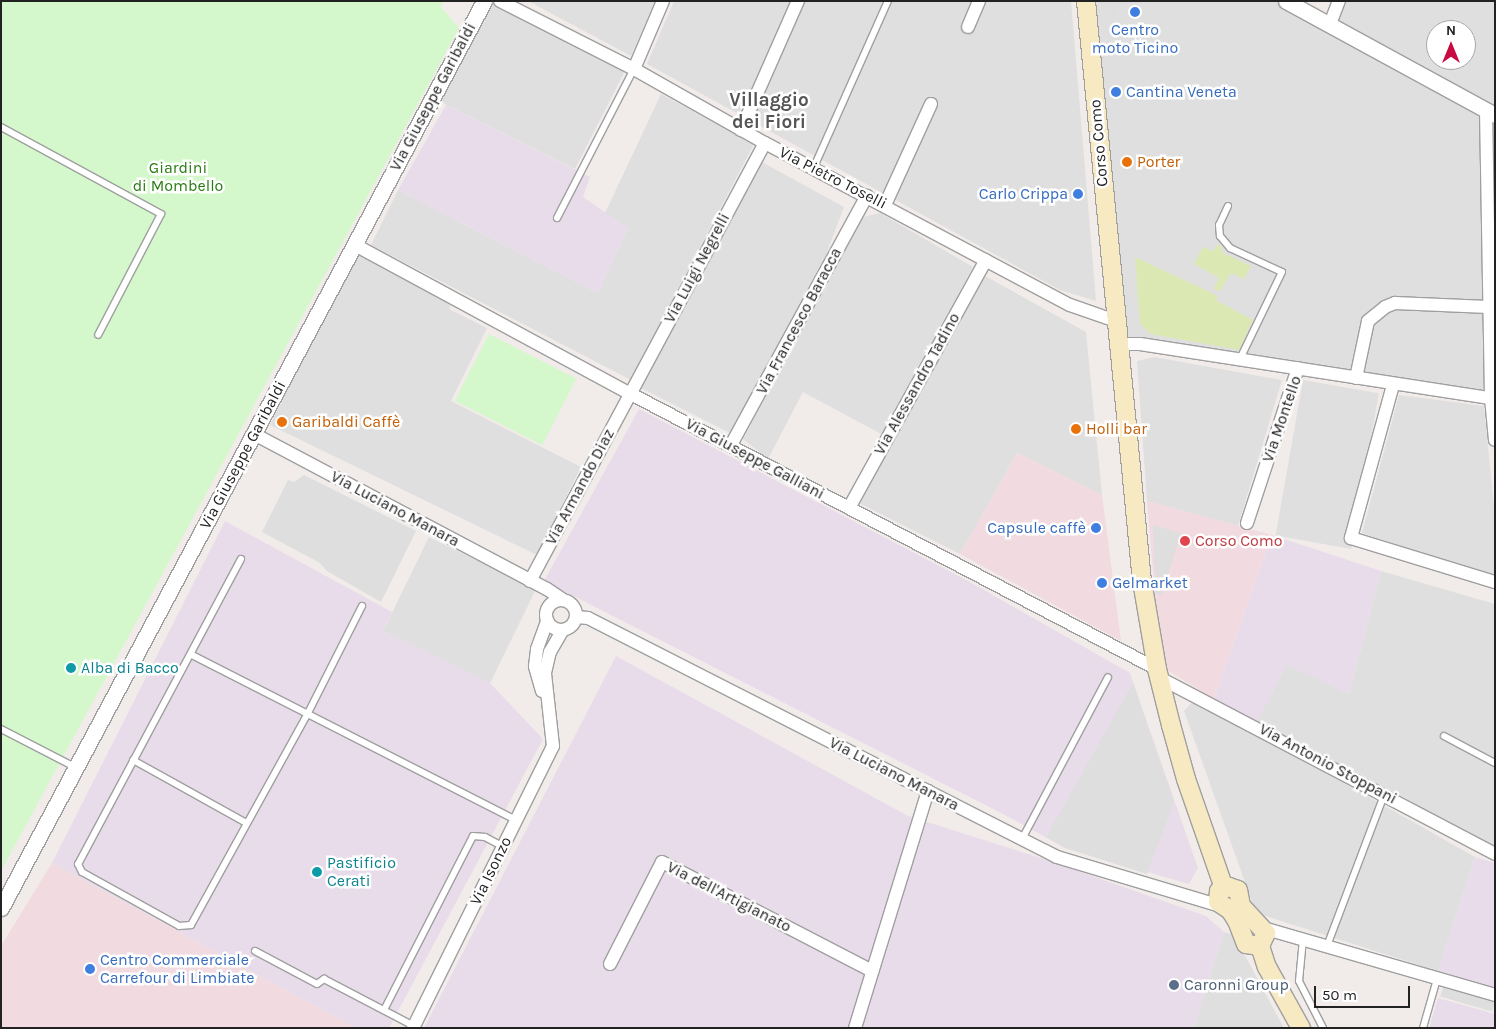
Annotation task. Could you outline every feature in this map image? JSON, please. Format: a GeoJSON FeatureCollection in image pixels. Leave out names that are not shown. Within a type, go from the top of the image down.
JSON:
{"type":"FeatureCollection","features":[{"type":"Feature","properties":{"kind":"main road","name":"Corso Como"},"geometry":{"type":"LineString","coordinates":[[1086,1],[1140,564],[1158,673],[1186,779],[1224,888]]}},
{"type":"Feature","properties":{"kind":"main road"},"geometry":{"type":"LineString","coordinates":[[1224,888],[1238,890],[1241,906],[1254,923],[1264,928],[1266,938],[1260,946],[1246,944],[1237,921],[1230,910],[1220,906],[1217,896],[1224,888]]}},
{"type":"Feature","properties":{"kind":"main road"},"geometry":{"type":"LineString","coordinates":[[1260,946],[1267,967],[1301,1028]]}},
{"type":"Feature","properties":{"kind":"street","name":"Via Giuseppe Garibaldi"},"geometry":{"type":"LineString","coordinates":[[1,908],[484,1]]}},
{"type":"Feature","properties":{"kind":"street","name":"Via Pietro Toselli"},"geometry":{"type":"LineString","coordinates":[[500,1],[634,69],[765,143],[814,167],[1070,305],[1116,321]]}},
{"type":"Feature","properties":{"kind":"street"},"geometry":{"type":"LineString","coordinates":[[634,69],[663,1]]}},
{"type":"Feature","properties":{"kind":"street"},"geometry":{"type":"LineString","coordinates":[[741,130],[798,1]]}},
{"type":"Feature","properties":{"kind":"street"},"geometry":{"type":"LineString","coordinates":[[968,27],[979,1]]}},
{"type":"Feature","properties":{"kind":"street"},"geometry":{"type":"LineString","coordinates":[[1286,1],[1490,113],[1488,307],[1495,440]]}},
{"type":"Feature","properties":{"kind":"street"},"geometry":{"type":"LineString","coordinates":[[1330,24],[1339,1]]}},
{"type":"Feature","properties":{"kind":"street"},"geometry":{"type":"LineString","coordinates":[[885,205],[931,104]]}},
{"type":"Feature","properties":{"kind":"street","name":"Via Luigi Negrelli"},"geometry":{"type":"LineString","coordinates":[[629,393],[765,143]]}},
{"type":"Feature","properties":{"kind":"street","name":"Via Francesco Baracca"},"geometry":{"type":"LineString","coordinates":[[731,445],[867,196]]}},
{"type":"Feature","properties":{"kind":"street","name":"Via Giuseppe Galliani"},"geometry":{"type":"LineString","coordinates":[[355,245],[629,393],[731,445],[1158,673]]}},
{"type":"Feature","properties":{"kind":"street","name":"Via Alessandro Tadino"},"geometry":{"type":"LineString","coordinates":[[849,508],[986,260]]}},
{"type":"Feature","properties":{"kind":"street"},"geometry":{"type":"LineString","coordinates":[[1356,378],[1368,321],[1385,307],[1395,303],[1488,307]]}},
{"type":"Feature","properties":{"kind":"street"},"geometry":{"type":"LineString","coordinates":[[1118,344],[1140,344],[1239,361],[1298,368]]}},
{"type":"Feature","properties":{"kind":"street","name":"Via Montello"},"geometry":{"type":"LineString","coordinates":[[1247,524],[1298,368],[1393,385],[1493,399]]}},
{"type":"Feature","properties":{"kind":"street"},"geometry":{"type":"LineString","coordinates":[[1393,385],[1351,538],[1495,582]]}},
{"type":"Feature","properties":{"kind":"street","name":"Via Armando Diaz"},"geometry":{"type":"LineString","coordinates":[[533,582],[629,393]]}},
{"type":"Feature","properties":{"kind":"street","name":"Via Luciano Manara"},"geometry":{"type":"LineString","coordinates":[[254,434],[562,599]]}},
{"type":"Feature","properties":{"kind":"street"},"geometry":{"type":"LineString","coordinates":[[533,582],[547,615],[562,631],[570,628],[577,617],[573,605],[562,599],[553,602],[547,615]]}},
{"type":"Feature","properties":{"kind":"street","name":"Via Isonzo"},"geometry":{"type":"LineString","coordinates":[[547,615],[537,649],[535,666],[549,711]]}},
{"type":"Feature","properties":{"kind":"street","name":"Via Luciano Manara"},"geometry":{"type":"LineString","coordinates":[[577,617],[588,618],[1056,857],[1220,906]]}},
{"type":"Feature","properties":{"kind":"street","name":"Via Isonzo"},"geometry":{"type":"LineString","coordinates":[[413,1027],[553,746],[545,673],[550,652],[562,631]]}},
{"type":"Feature","properties":{"kind":"street","name":"Via Antonio Stoppani"},"geometry":{"type":"LineString","coordinates":[[1158,673],[1495,854]]}},
{"type":"Feature","properties":{"kind":"street"},"geometry":{"type":"LineString","coordinates":[[855,1028],[928,791]]}},
{"type":"Feature","properties":{"kind":"street","name":"Via dell'Artigianato"},"geometry":{"type":"LineString","coordinates":[[610,964],[662,862],[872,971]]}},
{"type":"Feature","properties":{"kind":"street"},"geometry":{"type":"LineString","coordinates":[[1264,928],[1495,995]]}},
{"type":"Feature","properties":{"kind":"lane"},"geometry":{"type":"LineString","coordinates":[[814,167],[888,1]]}},
{"type":"Feature","properties":{"kind":"lane"},"geometry":{"type":"LineString","coordinates":[[557,218],[634,69]]}},
{"type":"Feature","properties":{"kind":"lane"},"geometry":{"type":"LineString","coordinates":[[1,127],[161,214],[98,335]]}},
{"type":"Feature","properties":{"kind":"lane"},"geometry":{"type":"LineString","coordinates":[[1228,206],[1219,225],[1220,236],[1230,248],[1282,272],[1239,361]]}},
{"type":"Feature","properties":{"kind":"lane"},"geometry":{"type":"LineString","coordinates":[[241,558],[192,655],[133,760],[78,864],[82,872],[179,926],[191,925],[308,713],[362,606]]}},
{"type":"Feature","properties":{"kind":"lane"},"geometry":{"type":"LineString","coordinates":[[192,655],[516,820]]}},
{"type":"Feature","properties":{"kind":"lane"},"geometry":{"type":"LineString","coordinates":[[1022,839],[1108,676]]}},
{"type":"Feature","properties":{"kind":"lane"},"geometry":{"type":"LineString","coordinates":[[1,729],[76,768]]}},
{"type":"Feature","properties":{"kind":"lane"},"geometry":{"type":"LineString","coordinates":[[1444,736],[1495,763]]}},
{"type":"Feature","properties":{"kind":"lane"},"geometry":{"type":"LineString","coordinates":[[133,760],[246,823]]}},
{"type":"Feature","properties":{"kind":"lane"},"geometry":{"type":"LineString","coordinates":[[1325,945],[1384,794]]}},
{"type":"Feature","properties":{"kind":"lane"},"geometry":{"type":"LineString","coordinates":[[384,1010],[473,836],[485,837],[504,847]]}},
{"type":"Feature","properties":{"kind":"lane"},"geometry":{"type":"LineString","coordinates":[[1303,939],[1299,981],[1323,1028]]}},
{"type":"Feature","properties":{"kind":"lane"},"geometry":{"type":"LineString","coordinates":[[255,951],[317,984],[324,979],[413,1027]]}},
{"type":"Feature","properties":{"kind":"lane"},"geometry":{"type":"LineString","coordinates":[[1423,1028],[1437,979]]}},
{"type":"Feature","properties":{"kind":"shaded area"},"geometry":{"type":"Polygon","coordinates":[[[488,1],[627,67],[575,169],[446,105],[436,96],[488,1]]]}},
{"type":"Feature","properties":{"kind":"shaded area"},"geometry":{"type":"Polygon","coordinates":[[[528,1],[655,1],[631,56],[528,1]]]}},
{"type":"Feature","properties":{"kind":"shaded area"},"geometry":{"type":"Polygon","coordinates":[[[674,1],[1071,1],[1096,301],[1060,290],[647,64],[674,1]]]}},
{"type":"Feature","properties":{"kind":"shaded area"},"geometry":{"type":"Polygon","coordinates":[[[1092,1],[1275,1],[1495,117],[1495,394],[1123,338],[1092,1]]]}},
{"type":"Feature","properties":{"kind":"shaded area"},"geometry":{"type":"Polygon","coordinates":[[[1099,1],[1128,1],[1116,11],[1112,21],[1099,1]]]}},
{"type":"Feature","properties":{"kind":"shaded area"},"geometry":{"type":"Polygon","coordinates":[[[1342,1],[1495,1],[1495,110],[1334,22],[1342,1]]]}},
{"type":"Feature","properties":{"kind":"shaded area"},"geometry":{"type":"Polygon","coordinates":[[[661,94],[754,144],[631,380],[371,245],[398,190],[598,293],[628,228],[605,213],[661,94]]]}},
{"type":"Feature","properties":{"kind":"shaded area"},"geometry":{"type":"Polygon","coordinates":[[[446,105],[590,177],[583,197],[628,228],[598,293],[398,190],[446,105]]]}},
{"type":"Feature","properties":{"kind":"shaded area"},"geometry":{"type":"Polygon","coordinates":[[[762,162],[844,207],[824,260],[730,433],[639,387],[762,162]]]}},
{"type":"Feature","properties":{"kind":"shaded area"},"geometry":{"type":"Polygon","coordinates":[[[880,213],[973,267],[883,435],[803,392],[768,459],[743,439],[863,217],[880,213]]]}},
{"type":"Feature","properties":{"kind":"shaded area"},"geometry":{"type":"Polygon","coordinates":[[[357,250],[454,298],[449,309],[487,328],[451,401],[581,467],[537,555],[270,425],[357,250]]]}},
{"type":"Feature","properties":{"kind":"shaded area"},"geometry":{"type":"Polygon","coordinates":[[[985,276],[1086,332],[1102,495],[1017,453],[960,554],[859,503],[985,276]]]}},
{"type":"Feature","properties":{"kind":"shaded area"},"geometry":{"type":"Polygon","coordinates":[[[1154,357],[1282,380],[1238,526],[1147,501],[1137,361],[1154,357]]]}},
{"type":"Feature","properties":{"kind":"shaded area"},"geometry":{"type":"Polygon","coordinates":[[[1303,380],[1379,393],[1351,549],[1276,536],[1303,380]]]}},
{"type":"Feature","properties":{"kind":"shaded area"},"geometry":{"type":"Polygon","coordinates":[[[1399,395],[1484,406],[1495,517],[1495,576],[1362,533],[1399,395]]]}},
{"type":"Feature","properties":{"kind":"shaded area"},"geometry":{"type":"Polygon","coordinates":[[[639,409],[968,581],[1130,673],[1198,868],[1189,884],[1065,848],[1007,816],[544,581],[639,409]]]}},
{"type":"Feature","properties":{"kind":"shaded area"},"geometry":{"type":"Polygon","coordinates":[[[1017,453],[1102,495],[1121,641],[960,554],[1017,453]]]}},
{"type":"Feature","properties":{"kind":"shaded area"},"geometry":{"type":"Polygon","coordinates":[[[304,475],[416,531],[381,602],[327,571],[320,563],[262,532],[288,480],[294,482],[304,475]]]}},
{"type":"Feature","properties":{"kind":"shaded area"},"geometry":{"type":"Polygon","coordinates":[[[1147,501],[1272,535],[1214,699],[1167,670],[1155,595],[1147,501]]]}},
{"type":"Feature","properties":{"kind":"shaded area"},"geometry":{"type":"Polygon","coordinates":[[[225,521],[392,612],[383,631],[490,683],[543,739],[389,1028],[356,1028],[52,863],[225,521]]]}},
{"type":"Feature","properties":{"kind":"shaded area"},"geometry":{"type":"Polygon","coordinates":[[[1153,525],[1181,533],[1162,595],[1156,594],[1153,525]]]}},
{"type":"Feature","properties":{"kind":"shaded area"},"geometry":{"type":"Polygon","coordinates":[[[1272,535],[1381,571],[1349,694],[1287,665],[1255,725],[1214,699],[1272,535]]]}},
{"type":"Feature","properties":{"kind":"shaded area"},"geometry":{"type":"Polygon","coordinates":[[[429,537],[536,589],[490,684],[383,631],[429,537]]]}},
{"type":"Feature","properties":{"kind":"shaded area"},"geometry":{"type":"Polygon","coordinates":[[[1381,571],[1495,604],[1495,847],[1456,829],[1404,797],[1255,725],[1287,664],[1349,694],[1381,571]]]}},
{"type":"Feature","properties":{"kind":"shaded area"},"geometry":{"type":"Polygon","coordinates":[[[616,656],[908,816],[1044,859],[1206,916],[1224,932],[1194,1028],[424,1028],[616,656]]]}},
{"type":"Feature","properties":{"kind":"shaded area"},"geometry":{"type":"Polygon","coordinates":[[[1133,683],[1174,802],[1147,874],[1065,848],[1046,837],[1133,683]]]}},
{"type":"Feature","properties":{"kind":"shaded area"},"geometry":{"type":"Polygon","coordinates":[[[1195,699],[1475,857],[1438,971],[1256,913],[1184,711],[1195,699]]]}},
{"type":"Feature","properties":{"kind":"shaded area"},"geometry":{"type":"Polygon","coordinates":[[[1475,857],[1495,863],[1495,988],[1438,971],[1475,857]]]}},
{"type":"Feature","properties":{"kind":"shaded area"},"geometry":{"type":"Polygon","coordinates":[[[52,863],[356,1028],[1,1028],[1,946],[52,863]]]}},
{"type":"Feature","properties":{"kind":"shaded area"},"geometry":{"type":"Polygon","coordinates":[[[1224,932],[1234,935],[1284,1028],[1194,1028],[1224,932]]]}},
{"type":"Feature","properties":{"kind":"shaded area"},"geometry":{"type":"Polygon","coordinates":[[[1443,987],[1495,1002],[1492,1011],[1440,997],[1443,987]]]}},
{"type":"Feature","properties":{"kind":"shaded area"},"geometry":{"type":"Polygon","coordinates":[[[1438,998],[1495,1014],[1495,1028],[1429,1028],[1438,998]]]}},
{"type":"Feature","properties":{"kind":"green space","name":"Giardini di Mombello"},"geometry":{"type":"Polygon","coordinates":[[[1,1],[443,1],[441,7],[459,28],[1,871],[1,1]]]}},
{"type":"Feature","properties":{"kind":"green space"},"geometry":{"type":"Polygon","coordinates":[[[1219,243],[1223,253],[1251,266],[1244,279],[1231,273],[1220,291],[1214,289],[1219,278],[1194,264],[1203,247],[1213,251],[1219,243]]]}},
{"type":"Feature","properties":{"kind":"green space"},"geometry":{"type":"Polygon","coordinates":[[[1135,257],[1218,296],[1216,300],[1253,320],[1239,350],[1151,334],[1140,324],[1135,257]]]}},
{"type":"Feature","properties":{"kind":"green space"},"geometry":{"type":"Polygon","coordinates":[[[489,334],[576,378],[542,445],[455,401],[489,334]]]}},
{"type":"Feature","properties":{"kind":"place","name":"Centro moto Ticino"},"geometry":{"type":"Point","coordinates":[1135,12]}},
{"type":"Feature","properties":{"kind":"place","name":"Cantina Veneta"},"geometry":{"type":"Point","coordinates":[1116,92]}},
{"type":"Feature","properties":{"kind":"place","name":"Porter"},"geometry":{"type":"Point","coordinates":[1127,162]}},
{"type":"Feature","properties":{"kind":"place","name":"Carlo Crippa"},"geometry":{"type":"Point","coordinates":[1078,194]}},
{"type":"Feature","properties":{"kind":"place","name":"Garibaldi Caffè"},"geometry":{"type":"Point","coordinates":[282,422]}},
{"type":"Feature","properties":{"kind":"place","name":"Holli bar"},"geometry":{"type":"Point","coordinates":[1076,429]}},
{"type":"Feature","properties":{"kind":"place","name":"Capsule caffè"},"geometry":{"type":"Point","coordinates":[1096,528]}},
{"type":"Feature","properties":{"kind":"place","name":"Corso Como"},"geometry":{"type":"Point","coordinates":[1185,541]}},
{"type":"Feature","properties":{"kind":"place","name":"Gelmarket"},"geometry":{"type":"Point","coordinates":[1102,583]}},
{"type":"Feature","properties":{"kind":"place","name":"Alba di Bacco"},"geometry":{"type":"Point","coordinates":[71,668]}},
{"type":"Feature","properties":{"kind":"place","name":"Pastificio Cerati"},"geometry":{"type":"Point","coordinates":[317,872]}},
{"type":"Feature","properties":{"kind":"place","name":"Centro Commerciale Carrefour di Limbiate"},"geometry":{"type":"Point","coordinates":[90,969]}},
{"type":"Feature","properties":{"kind":"place","name":"Caronni Group"},"geometry":{"type":"Point","coordinates":[1174,985]}},
{"type":"Feature","properties":{"kind":"district","name":"Villaggio dei Fiori"},"geometry":{"type":"Point","coordinates":[769,112]}}]}
